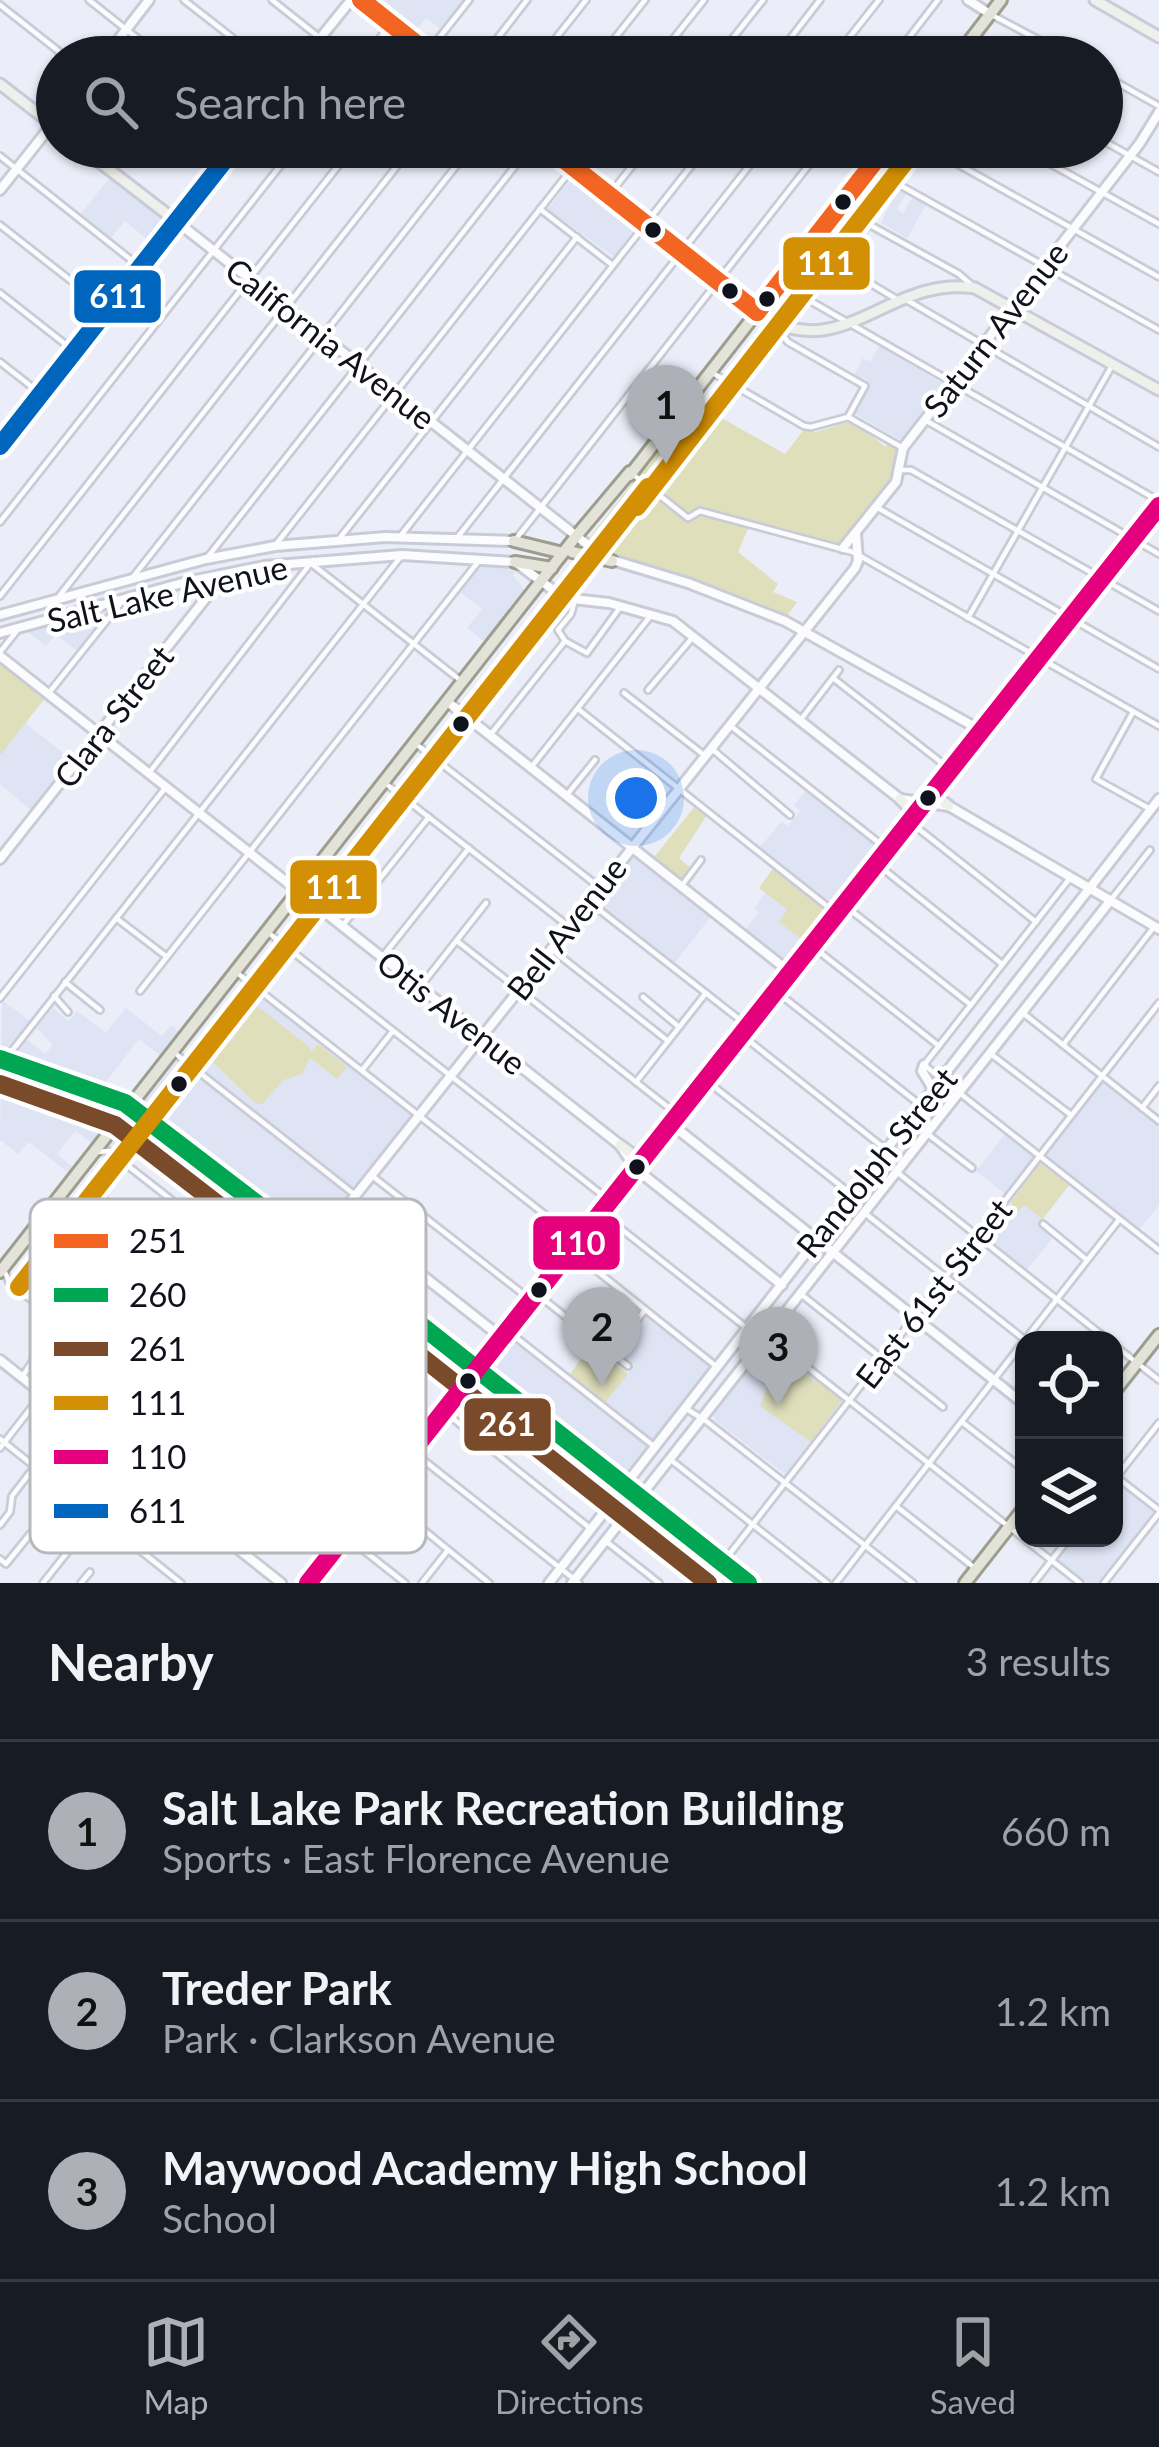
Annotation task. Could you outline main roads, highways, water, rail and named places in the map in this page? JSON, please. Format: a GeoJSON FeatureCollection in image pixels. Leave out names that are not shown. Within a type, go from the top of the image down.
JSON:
{"type":"FeatureCollection","features":[{"type":"Feature","properties":{"kind":"main road"},"geometry":{"type":"LineString","coordinates":[[361,0],[405,36]]}},
{"type":"Feature","properties":{"kind":"main road"},"geometry":{"type":"LineString","coordinates":[[973,36],[1001,0]]}},
{"type":"Feature","properties":{"kind":"main road"},"geometry":{"type":"LineString","coordinates":[[1095,0],[1159,37]]}},
{"type":"Feature","properties":{"kind":"main road"},"geometry":{"type":"LineString","coordinates":[[0,84],[36,110]]}},
{"type":"Feature","properties":{"kind":"main road","name":"California Avenue"},"geometry":{"type":"LineString","coordinates":[[107,168],[176,221]]}},
{"type":"Feature","properties":{"kind":"main road"},"geometry":{"type":"LineString","coordinates":[[575,168],[772,321],[804,331],[849,324],[935,286],[975,288],[1158,388]]}},
{"type":"Feature","properties":{"kind":"main road"},"geometry":{"type":"LineString","coordinates":[[61,1199],[869,168]]}},
{"type":"Feature","properties":{"kind":"main road"},"geometry":{"type":"LineString","coordinates":[[426,1434],[1159,504]]}},
{"type":"Feature","properties":{"kind":"main road"},"geometry":{"type":"LineString","coordinates":[[514,541],[612,561]]}},
{"type":"Feature","properties":{"kind":"main road"},"geometry":{"type":"LineString","coordinates":[[542,584],[567,553]]}},
{"type":"Feature","properties":{"kind":"main road"},"geometry":{"type":"LineString","coordinates":[[515,562],[552,568]]}},
{"type":"Feature","properties":{"kind":"main road"},"geometry":{"type":"LineString","coordinates":[[928,798],[949,806]]}},
{"type":"Feature","properties":{"kind":"main road"},"geometry":{"type":"LineString","coordinates":[[900,799],[913,819]]}},
{"type":"Feature","properties":{"kind":"main road"},"geometry":{"type":"LineString","coordinates":[[2,1059],[132,1104],[256,1199]]}},
{"type":"Feature","properties":{"kind":"main road"},"geometry":{"type":"LineString","coordinates":[[620,1145],[639,1165]]}},
{"type":"Feature","properties":{"kind":"main road"},"geometry":{"type":"LineString","coordinates":[[3,1273],[30,1239]]}},
{"type":"Feature","properties":{"kind":"main road"},"geometry":{"type":"LineString","coordinates":[[426,1330],[602,1476],[742,1581]]}},
{"type":"Feature","properties":{"kind":"main road"},"geometry":{"type":"LineString","coordinates":[[426,1335],[476,1371]]}},
{"type":"Feature","properties":{"kind":"main road"},"geometry":{"type":"LineString","coordinates":[[1123,1381],[1159,1335]]}},
{"type":"Feature","properties":{"kind":"main road"},"geometry":{"type":"LineString","coordinates":[[965,1583],[1015,1520]]}},
{"type":"Feature","properties":{"kind":"main road"},"geometry":{"type":"LineString","coordinates":[[312,1582],[333,1553]]}},
{"type":"Feature","properties":{"kind":"place","name":"Salt Lake Park Recreation Building"},"geometry":{"type":"Point","coordinates":[666,464]}},
{"type":"Feature","properties":{"kind":"place","name":"Treder Park"},"geometry":{"type":"Point","coordinates":[602,1386]}},
{"type":"Feature","properties":{"kind":"place","name":"Maywood Academy High School"},"geometry":{"type":"Point","coordinates":[778,1406]}}]}
